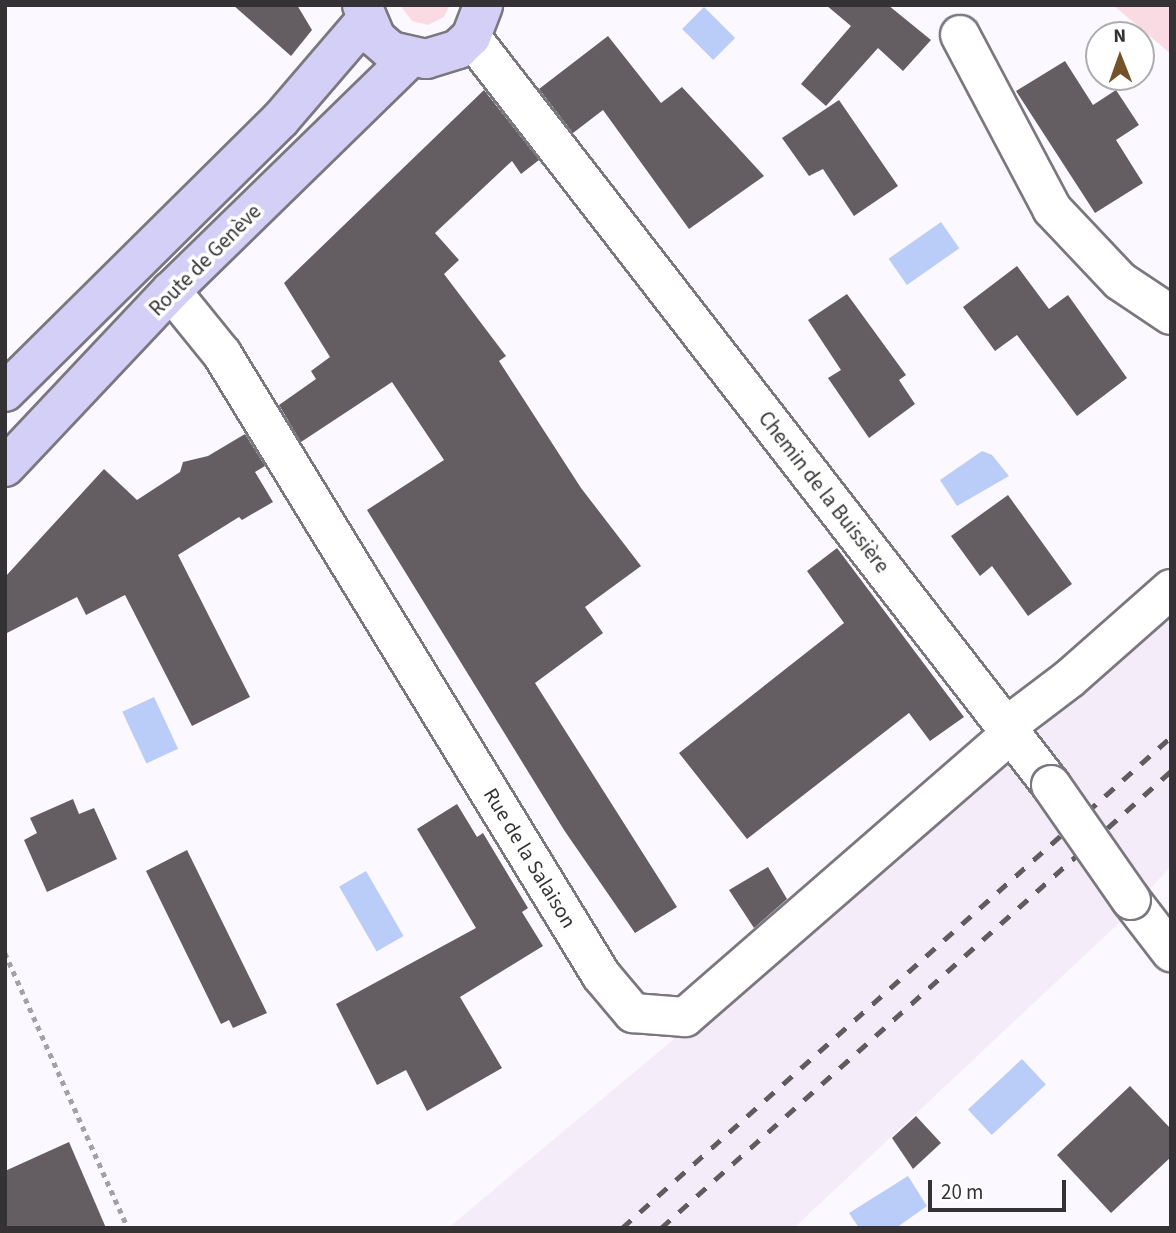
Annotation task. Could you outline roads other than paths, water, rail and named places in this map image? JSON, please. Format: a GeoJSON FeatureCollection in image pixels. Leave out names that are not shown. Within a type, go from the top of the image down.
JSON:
{"type":"FeatureCollection","features":[{"type":"Feature","properties":{"kind":"main road"},"geometry":{"type":"LineString","coordinates":[[5,393],[280,120],[364,13],[383,44],[410,58],[443,56],[477,21]]}},
{"type":"Feature","properties":{"kind":"main road","name":"Route de Genève"},"geometry":{"type":"LineString","coordinates":[[5,467],[172,291],[410,58]]}},
{"type":"Feature","properties":{"kind":"street","name":"Chemin de la Buissière"},"geometry":{"type":"LineString","coordinates":[[477,21],[1051,785],[1171,952]]}},
{"type":"Feature","properties":{"kind":"street"},"geometry":{"type":"LineString","coordinates":[[960,34],[1052,209],[1120,281],[1171,315]]}},
{"type":"Feature","properties":{"kind":"street","name":"Rue de la Salaison"},"geometry":{"type":"LineString","coordinates":[[172,291],[222,354],[601,975],[633,1013],[685,1017],[1171,589]]}},
{"type":"Feature","properties":{"kind":"water"},"geometry":{"type":"Polygon","coordinates":[[[704,7],[735,38],[713,60],[682,29],[704,7]]]}},
{"type":"Feature","properties":{"kind":"water"},"geometry":{"type":"Polygon","coordinates":[[[941,222],[959,248],[907,285],[889,259],[941,222]]]}},
{"type":"Feature","properties":{"kind":"water"},"geometry":{"type":"Polygon","coordinates":[[[982,451],[992,455],[1009,476],[957,506],[940,480],[982,451]]]}},
{"type":"Feature","properties":{"kind":"water"},"geometry":{"type":"Polygon","coordinates":[[[154,697],[178,749],[146,763],[122,712],[154,697]]]}},
{"type":"Feature","properties":{"kind":"water"},"geometry":{"type":"Polygon","coordinates":[[[366,871],[404,936],[377,951],[339,886],[366,871]]]}},
{"type":"Feature","properties":{"kind":"water"},"geometry":{"type":"Polygon","coordinates":[[[1022,1059],[1046,1085],[992,1135],[968,1109],[1022,1059]]]}},
{"type":"Feature","properties":{"kind":"water"},"geometry":{"type":"Polygon","coordinates":[[[908,1176],[927,1206],[896,1228],[859,1228],[849,1213],[908,1176]]]}},
{"type":"Feature","properties":{"kind":"railway"},"geometry":{"type":"LineString","coordinates":[[622,1228],[1171,737]]}},
{"type":"Feature","properties":{"kind":"railway"},"geometry":{"type":"LineString","coordinates":[[661,1228],[1171,771]]}}]}
